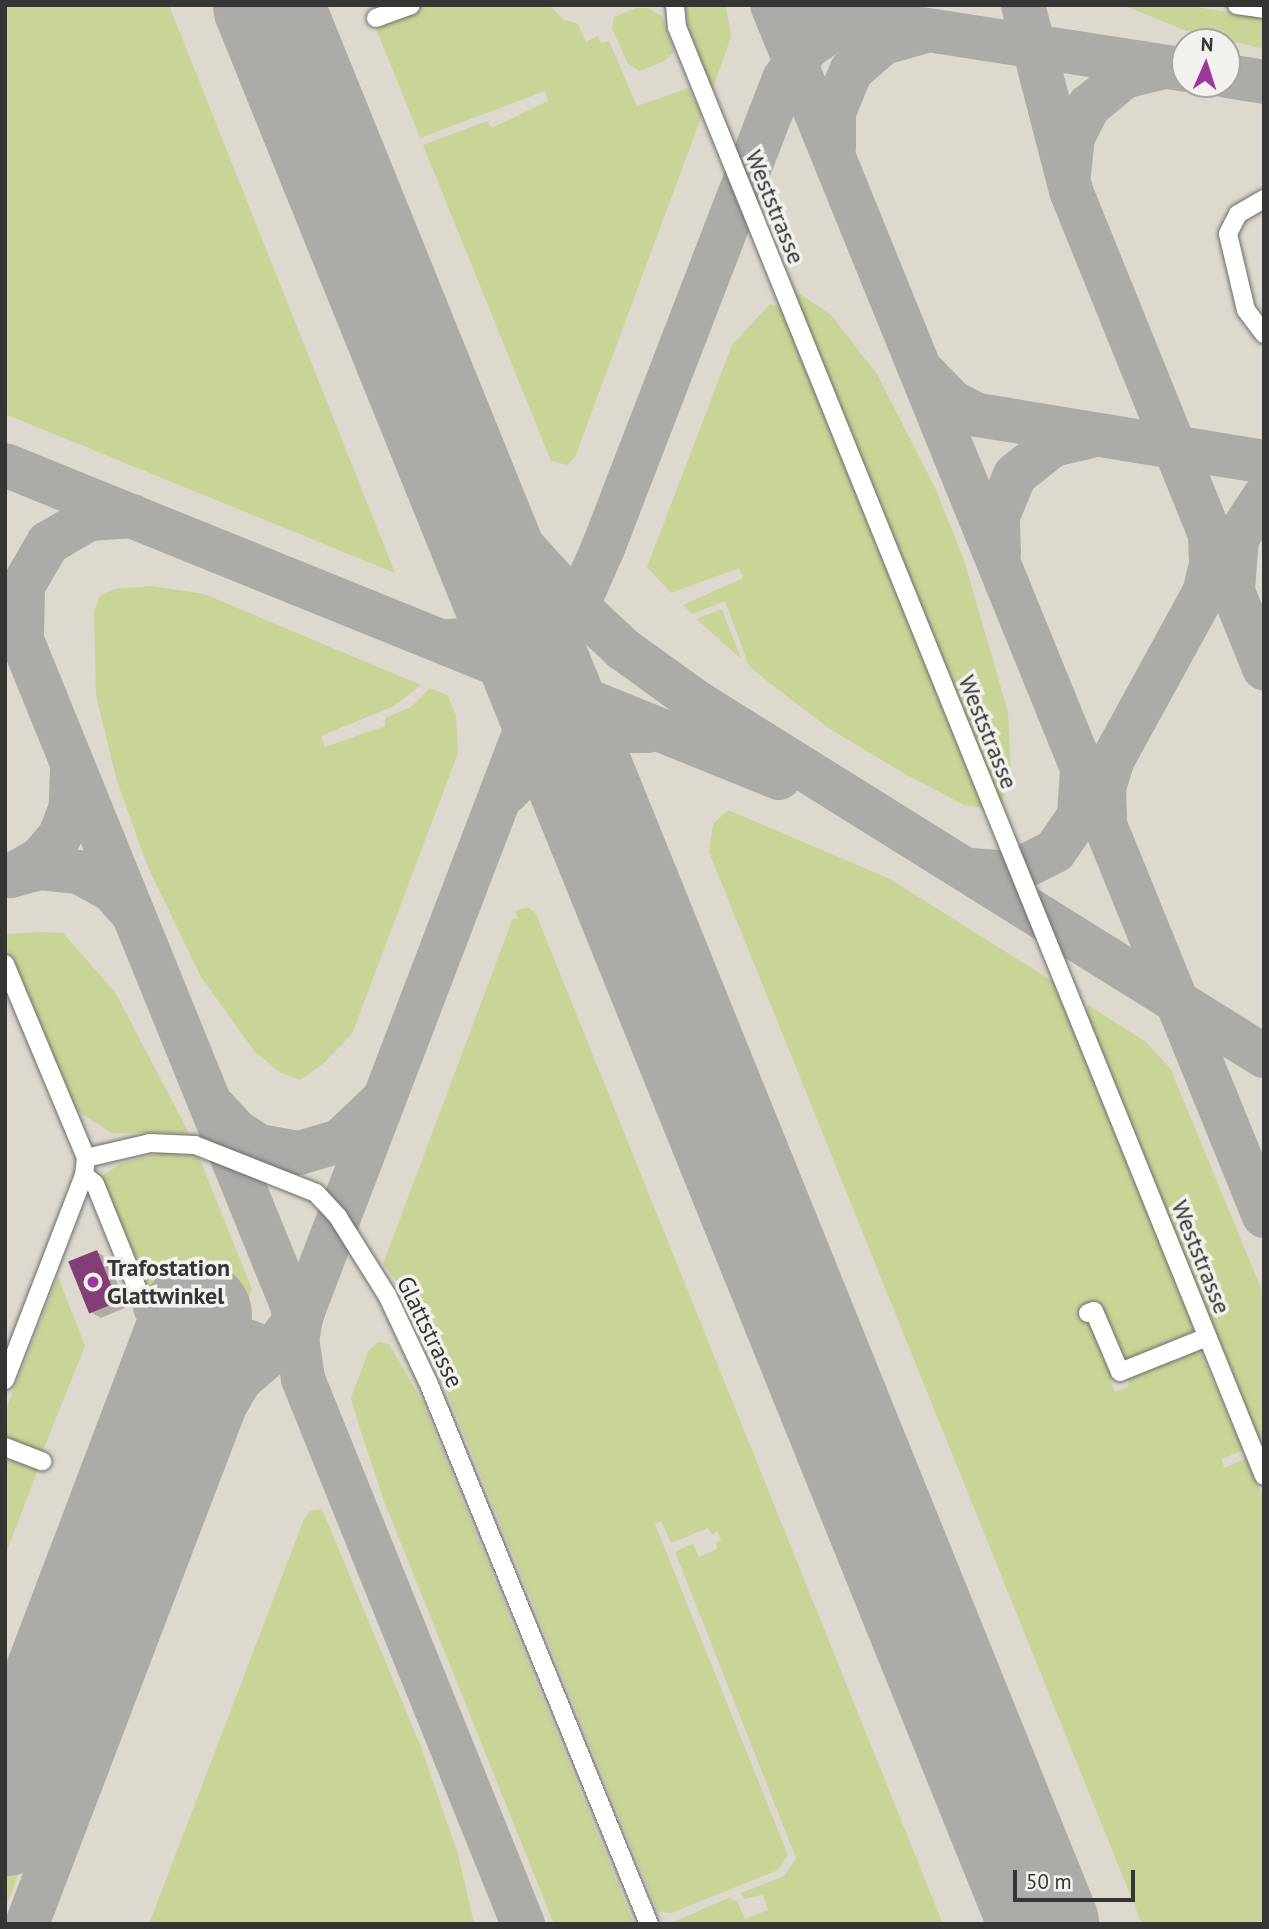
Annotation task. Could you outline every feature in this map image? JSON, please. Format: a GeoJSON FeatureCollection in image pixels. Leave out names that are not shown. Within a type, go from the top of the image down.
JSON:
{"type":"FeatureCollection","features":[{"type":"Feature","properties":{"kind":"lane"},"geometry":{"type":"LineString","coordinates":[[376,18],[411,5]]}},
{"type":"Feature","properties":{"kind":"lane"},"geometry":{"type":"LineString","coordinates":[[1237,5],[1264,9]]}},
{"type":"Feature","properties":{"kind":"lane","name":"Weststrasse"},"geometry":{"type":"LineString","coordinates":[[673,6],[677,27],[1264,1476]]}},
{"type":"Feature","properties":{"kind":"lane"},"geometry":{"type":"LineString","coordinates":[[1264,199],[1238,214],[1228,234],[1246,310],[1264,334]]}},
{"type":"Feature","properties":{"kind":"lane"},"geometry":{"type":"LineString","coordinates":[[5,964],[13,1003],[95,1184],[139,1293]]}},
{"type":"Feature","properties":{"kind":"lane","name":"Glattstrasse"},"geometry":{"type":"LineString","coordinates":[[85,1167],[150,1143],[195,1145],[316,1193],[338,1217],[387,1295],[428,1382],[649,1924]]}},
{"type":"Feature","properties":{"kind":"lane"},"geometry":{"type":"LineString","coordinates":[[5,1380],[85,1167]]}},
{"type":"Feature","properties":{"kind":"lane"},"geometry":{"type":"LineString","coordinates":[[1088,1313],[1094,1311],[1118,1377],[1207,1337]]}},
{"type":"Feature","properties":{"kind":"lane"},"geometry":{"type":"LineString","coordinates":[[5,1447],[42,1461]]}},
{"type":"Feature","properties":{"kind":"shaded area"},"geometry":{"type":"Polygon","coordinates":[[[5,5],[1264,5],[1264,1924],[5,1924],[5,5]]]}},
{"type":"Feature","properties":{"kind":"green space"},"geometry":{"type":"Polygon","coordinates":[[[5,5],[169,5],[395,573],[5,414],[5,5]]]}},
{"type":"Feature","properties":{"kind":"green space"},"geometry":{"type":"Polygon","coordinates":[[[422,5],[549,5],[564,20],[578,24],[586,42],[598,36],[601,43],[609,41],[637,106],[688,88],[702,115],[575,457],[567,465],[551,461],[423,145],[487,121],[492,128],[548,101],[545,91],[420,138],[375,26],[422,5]]]}},
{"type":"Feature","properties":{"kind":"green space"},"geometry":{"type":"Polygon","coordinates":[[[686,5],[726,5],[731,37],[712,91],[687,29],[686,5]]]}},
{"type":"Feature","properties":{"kind":"green space"},"geometry":{"type":"Polygon","coordinates":[[[1123,5],[1184,5],[1264,18],[1264,49],[1241,44],[1241,28],[1179,28],[1123,5]]]}},
{"type":"Feature","properties":{"kind":"green space"},"geometry":{"type":"Polygon","coordinates":[[[636,8],[648,8],[662,16],[674,51],[666,60],[640,71],[628,64],[612,28],[614,17],[636,8]]]}},
{"type":"Feature","properties":{"kind":"green space"},"geometry":{"type":"Polygon","coordinates":[[[799,293],[831,315],[877,374],[936,490],[964,560],[1008,712],[1011,774],[1001,804],[796,297],[799,293]]]}},
{"type":"Feature","properties":{"kind":"green space"},"geometry":{"type":"Polygon","coordinates":[[[770,304],[781,308],[983,808],[964,805],[905,774],[830,729],[771,684],[749,666],[725,601],[692,614],[683,605],[743,578],[739,568],[671,593],[647,567],[732,345],[770,304]]]}},
{"type":"Feature","properties":{"kind":"green space"},"geometry":{"type":"Polygon","coordinates":[[[151,586],[204,594],[421,685],[394,706],[321,736],[325,747],[385,726],[385,718],[411,707],[430,688],[447,695],[456,715],[458,753],[352,1034],[324,1063],[300,1080],[281,1073],[255,1052],[201,977],[147,865],[117,781],[96,696],[94,611],[100,596],[114,589],[151,586]]]}},
{"type":"Feature","properties":{"kind":"green space"},"geometry":{"type":"Polygon","coordinates":[[[722,609],[741,659],[696,619],[722,609]]]}},
{"type":"Feature","properties":{"kind":"green space"},"geometry":{"type":"Polygon","coordinates":[[[728,810],[890,879],[1054,982],[1193,1325],[1190,1338],[1125,1364],[1093,1315],[1117,1377],[1110,1380],[1115,1392],[1128,1387],[1129,1375],[1194,1348],[1200,1350],[1243,1450],[1222,1459],[1224,1468],[1247,1458],[1264,1500],[1264,1924],[1142,1924],[709,852],[713,824],[728,810]]]}},
{"type":"Feature","properties":{"kind":"green space"},"geometry":{"type":"Polygon","coordinates":[[[529,908],[536,914],[943,1924],[669,1924],[728,1898],[737,1901],[745,1919],[768,1910],[763,1895],[744,1899],[741,1893],[784,1876],[796,1858],[675,1552],[693,1543],[699,1557],[717,1549],[716,1543],[721,1540],[717,1531],[712,1535],[708,1528],[671,1543],[661,1521],[655,1524],[788,1855],[778,1870],[671,1913],[658,1912],[408,1296],[383,1264],[513,918],[518,919],[515,912],[529,908]]]}},
{"type":"Feature","properties":{"kind":"green space"},"geometry":{"type":"Polygon","coordinates":[[[63,933],[115,992],[189,1133],[112,1133],[77,1111],[66,1095],[5,944],[5,934],[63,933]]]}},
{"type":"Feature","properties":{"kind":"green space"},"geometry":{"type":"Polygon","coordinates":[[[1088,1005],[1146,1042],[1170,1068],[1264,1295],[1264,1454],[1086,1016],[1088,1005]]]}},
{"type":"Feature","properties":{"kind":"green space"},"geometry":{"type":"Polygon","coordinates":[[[164,1152],[199,1157],[252,1289],[241,1321],[233,1326],[144,1293],[100,1178],[121,1163],[164,1152]]]}},
{"type":"Feature","properties":{"kind":"green space"},"geometry":{"type":"Polygon","coordinates":[[[58,1277],[85,1346],[42,1453],[5,1441],[5,1412],[58,1277]]]}},
{"type":"Feature","properties":{"kind":"green space"},"geometry":{"type":"Polygon","coordinates":[[[159,1319],[178,1326],[153,1389],[179,1399],[204,1336],[222,1343],[5,1909],[5,1720],[159,1319]]]}},
{"type":"Feature","properties":{"kind":"green space"},"geometry":{"type":"Polygon","coordinates":[[[378,1342],[389,1344],[422,1401],[634,1924],[554,1924],[384,1501],[360,1429],[351,1398],[369,1350],[378,1342]]]}},
{"type":"Feature","properties":{"kind":"green space"},"geometry":{"type":"Polygon","coordinates":[[[5,1453],[36,1466],[37,1472],[5,1556],[5,1453]]]}},
{"type":"Feature","properties":{"kind":"green space"},"geometry":{"type":"Polygon","coordinates":[[[322,1509],[421,1747],[458,1854],[474,1924],[149,1924],[304,1519],[310,1511],[322,1509]]]}},
{"type":"Feature","properties":{"kind":"building","name":"Trafostation Glattwinkel"},"geometry":{"type":"Polygon","coordinates":[[[97,1250],[118,1302],[89,1314],[68,1262],[97,1250]]]}},
{"type":"Feature","properties":{"kind":"taxiway"},"geometry":{"type":"LineString","coordinates":[[772,5],[1264,1216]]}},
{"type":"Feature","properties":{"kind":"taxiway"},"geometry":{"type":"LineString","coordinates":[[812,5],[883,23],[1171,68]]}},
{"type":"Feature","properties":{"kind":"taxiway"},"geometry":{"type":"LineString","coordinates":[[1023,5],[1071,191],[1264,668]]}},
{"type":"Feature","properties":{"kind":"taxiway"},"geometry":{"type":"LineString","coordinates":[[297,1341],[302,1314],[543,684],[603,548],[784,79],[807,47],[830,32],[858,23],[883,23]]}},
{"type":"Feature","properties":{"kind":"taxiway"},"geometry":{"type":"LineString","coordinates":[[834,147],[834,112],[851,71],[883,43],[923,32]]}},
{"type":"Feature","properties":{"kind":"taxiway"},"geometry":{"type":"LineString","coordinates":[[1069,174],[1073,137],[1089,106],[1124,77],[1161,68]]}},
{"type":"Feature","properties":{"kind":"taxiway"},"geometry":{"type":"LineString","coordinates":[[1241,78],[1264,82]]}},
{"type":"Feature","properties":{"kind":"taxiway"},"geometry":{"type":"LineString","coordinates":[[409,356],[460,455],[520,543],[577,606],[623,649],[698,703],[1264,1056]]}},
{"type":"Feature","properties":{"kind":"taxiway"},"geometry":{"type":"LineString","coordinates":[[927,376],[952,402],[978,415],[1264,462]]}},
{"type":"Feature","properties":{"kind":"taxiway"},"geometry":{"type":"LineString","coordinates":[[999,553],[998,516],[1015,475],[1053,445],[1089,437]]}},
{"type":"Feature","properties":{"kind":"taxiway"},"geometry":{"type":"LineString","coordinates":[[5,465],[779,778]]}},
{"type":"Feature","properties":{"kind":"taxiway"},"geometry":{"type":"LineString","coordinates":[[1233,589],[1237,538],[1264,497]]}},
{"type":"Feature","properties":{"kind":"taxiway"},"geometry":{"type":"LineString","coordinates":[[22,635],[23,586],[48,543],[89,519],[133,516]]}},
{"type":"Feature","properties":{"kind":"taxiway"},"geometry":{"type":"LineString","coordinates":[[1105,817],[1104,788],[1112,761],[1204,593],[1211,565],[1210,538]]}},
{"type":"Feature","properties":{"kind":"taxiway"},"geometry":{"type":"LineString","coordinates":[[448,641],[490,639],[525,629],[553,613],[582,586]]}},
{"type":"Feature","properties":{"kind":"taxiway"},"geometry":{"type":"LineString","coordinates":[[5,598],[292,1305],[303,1379],[523,1924]]}},
{"type":"Feature","properties":{"kind":"taxiway"},"geometry":{"type":"LineString","coordinates":[[507,792],[539,759],[571,741],[604,731],[648,731]]}},
{"type":"Feature","properties":{"kind":"taxiway"},"geometry":{"type":"LineString","coordinates":[[72,770],[71,807],[60,836],[40,859],[10,876],[40,868],[79,872],[112,890],[130,911]]}},
{"type":"Feature","properties":{"kind":"taxiway"},"geometry":{"type":"LineString","coordinates":[[970,870],[1012,873],[1055,851],[1079,816],[1082,770]]}},
{"type":"Feature","properties":{"kind":"taxiway"},"geometry":{"type":"LineString","coordinates":[[216,1109],[236,1131],[259,1146],[299,1153],[340,1141],[379,1104]]}},
{"type":"Feature","properties":{"kind":"taxiway"},"geometry":{"type":"LineString","coordinates":[[155,1307],[274,1351],[286,1332]]}},
{"type":"Feature","properties":{"kind":"taxiway"},"geometry":{"type":"LineString","coordinates":[[27,1924],[225,1406],[240,1380],[285,1341],[303,1312]]}},
{"type":"Feature","properties":{"kind":"runway"},"geometry":{"type":"LineString","coordinates":[[268,5],[1044,1924]]}},
{"type":"Feature","properties":{"kind":"runway"},"geometry":{"type":"LineString","coordinates":[[5,1821],[197,1315]]}},
{"type":"Feature","properties":{"kind":"place","name":"Trafostation Glattwinkel"},"geometry":{"type":"Point","coordinates":[93,1282]}}]}
